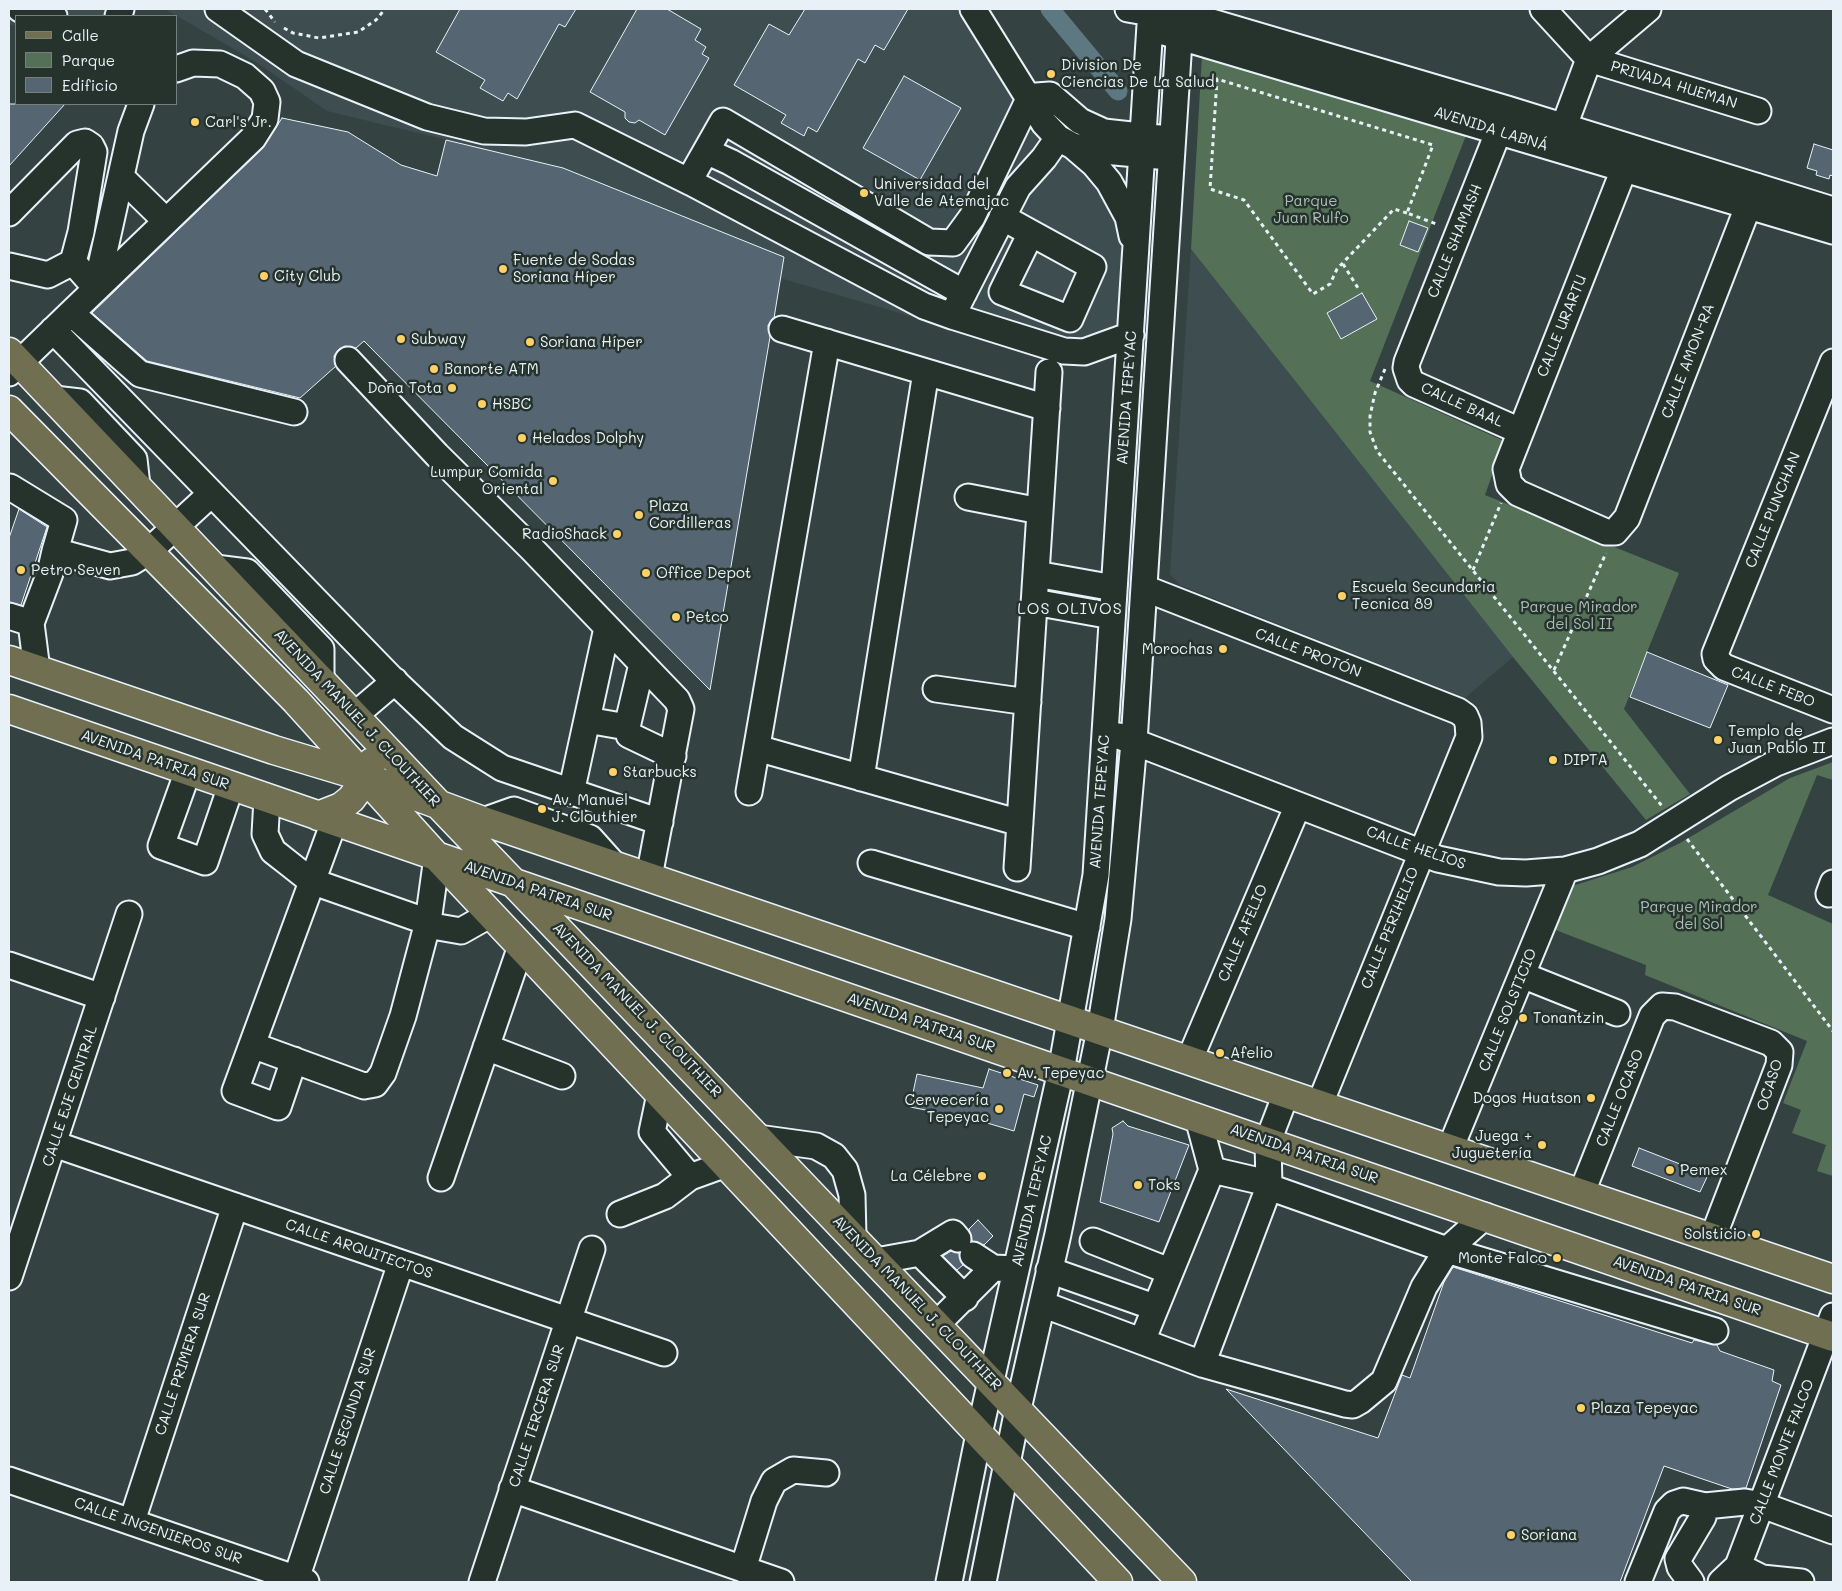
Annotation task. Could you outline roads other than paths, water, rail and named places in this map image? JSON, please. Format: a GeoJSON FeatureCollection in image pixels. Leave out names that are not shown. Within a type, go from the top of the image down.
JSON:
{"type":"FeatureCollection","features":[{"type":"Feature","properties":{"kind":"main road","name":"AVENIDA MANUEL J. CLOUTHIER"},"geometry":{"type":"LineString","coordinates":[[23,351],[54,399],[440,806],[992,1381],[1182,1582]]}},
{"type":"Feature","properties":{"kind":"main road"},"geometry":{"type":"LineString","coordinates":[[9,410],[296,701],[437,857],[1118,1582]]}},
{"type":"Feature","properties":{"kind":"main road"},"geometry":{"type":"LineString","coordinates":[[9,660],[274,750],[367,778],[483,821],[1319,1106],[1582,1192],[1833,1279]]}},
{"type":"Feature","properties":{"kind":"main road"},"geometry":{"type":"LineString","coordinates":[[274,750],[282,751],[289,748],[299,736],[302,723],[296,701]]}},
{"type":"Feature","properties":{"kind":"main road","name":"AVENIDA PATRIA SUR"},"geometry":{"type":"LineString","coordinates":[[9,709],[1485,1216],[1831,1329]]}},
{"type":"Feature","properties":{"kind":"main road"},"geometry":{"type":"LineString","coordinates":[[326,819],[330,812],[351,799],[367,778],[374,758],[374,736]]}},
{"type":"Feature","properties":{"kind":"street"},"geometry":{"type":"LineString","coordinates":[[26,9],[50,15]]}},
{"type":"Feature","properties":{"kind":"street"},"geometry":{"type":"LineString","coordinates":[[218,9],[296,64],[427,116],[484,131],[526,132],[575,125],[692,183],[924,306],[952,316],[1064,351],[1084,352],[1131,335]]}},
{"type":"Feature","properties":{"kind":"street"},"geometry":{"type":"LineString","coordinates":[[973,9],[1044,123],[1094,164],[1121,201],[1128,217],[1136,256]]}},
{"type":"Feature","properties":{"kind":"street"},"geometry":{"type":"LineString","coordinates":[[1543,9],[1589,59]]}},
{"type":"Feature","properties":{"kind":"street"},"geometry":{"type":"LineString","coordinates":[[1564,126],[1589,59],[1648,9]]}},
{"type":"Feature","properties":{"kind":"street"},"geometry":{"type":"LineString","coordinates":[[1145,15],[1180,20]]}},
{"type":"Feature","properties":{"kind":"street","name":"AVENIDA TEPEYAC"},"geometry":{"type":"LineString","coordinates":[[949,1582],[979,1434],[992,1381],[985,1258],[1061,1070],[1096,875],[1148,60],[1145,15]]}},
{"type":"Feature","properties":{"kind":"street","name":"AVENIDA TEPEYAC"},"geometry":{"type":"LineString","coordinates":[[983,1582],[1018,1410],[1090,1080],[1118,919],[1134,742],[1180,20]]}},
{"type":"Feature","properties":{"kind":"street","name":"AVENIDA LABNÁ"},"geometry":{"type":"LineString","coordinates":[[1180,20],[1508,108],[1564,126],[1752,196],[1833,231]]}},
{"type":"Feature","properties":{"kind":"street","name":"AVENIDA LABNÁ"},"geometry":{"type":"LineString","coordinates":[[1180,20],[1498,132],[1624,169],[1752,196],[1833,210]]}},
{"type":"Feature","properties":{"kind":"street","name":"PRIVADA HUEMAN"},"geometry":{"type":"LineString","coordinates":[[1589,59],[1758,111]]}},
{"type":"Feature","properties":{"kind":"street"},"geometry":{"type":"LineString","coordinates":[[178,68],[193,63],[220,64],[245,76],[262,91],[267,102],[265,119],[253,138],[71,313],[23,351],[211,494],[395,681],[454,737],[502,768],[660,822]]}},
{"type":"Feature","properties":{"kind":"street"},"geometry":{"type":"LineString","coordinates":[[692,183],[694,172],[723,121],[929,242],[953,242],[972,217],[1029,99],[1036,96],[1050,95],[1090,127],[1104,132],[1172,140]]}},
{"type":"Feature","properties":{"kind":"street"},"geometry":{"type":"LineString","coordinates":[[96,288],[120,176],[131,131],[141,105]]}},
{"type":"Feature","properties":{"kind":"street","name":"CALLE SHAMASH"},"geometry":{"type":"LineString","coordinates":[[1397,370],[1407,362],[1508,108]]}},
{"type":"Feature","properties":{"kind":"street"},"geometry":{"type":"LineString","coordinates":[[952,316],[1018,187],[1044,158],[1065,142],[1143,137]]}},
{"type":"Feature","properties":{"kind":"street"},"geometry":{"type":"LineString","coordinates":[[9,213],[77,144],[85,142],[91,146],[94,152],[81,232],[73,262],[48,275],[9,266]]}},
{"type":"Feature","properties":{"kind":"street"},"geometry":{"type":"LineString","coordinates":[[706,150],[964,293]]}},
{"type":"Feature","properties":{"kind":"street","name":"CALLE URARTU"},"geometry":{"type":"LineString","coordinates":[[1508,484],[1506,469],[1624,169]]}},
{"type":"Feature","properties":{"kind":"street"},"geometry":{"type":"LineString","coordinates":[[993,173],[1018,187]]}},
{"type":"Feature","properties":{"kind":"street"},"geometry":{"type":"LineString","coordinates":[[120,176],[166,221]]}},
{"type":"Feature","properties":{"kind":"street","name":"CALLE AMON-RA"},"geometry":{"type":"LineString","coordinates":[[1508,484],[1518,493],[1598,529],[1615,532],[1628,518],[1752,196]]}},
{"type":"Feature","properties":{"kind":"street"},"geometry":{"type":"LineString","coordinates":[[1002,217],[1031,233]]}},
{"type":"Feature","properties":{"kind":"street"},"geometry":{"type":"LineString","coordinates":[[73,262],[96,288]]}},
{"type":"Feature","properties":{"kind":"street"},"geometry":{"type":"LineString","coordinates":[[924,306],[934,292],[935,278]]}},
{"type":"Feature","properties":{"kind":"street"},"geometry":{"type":"LineString","coordinates":[[71,313],[140,374],[294,412]]}},
{"type":"Feature","properties":{"kind":"street"},"geometry":{"type":"LineString","coordinates":[[782,329],[1047,408]]}},
{"type":"Feature","properties":{"kind":"street"},"geometry":{"type":"LineString","coordinates":[[749,792],[827,342]]}},
{"type":"Feature","properties":{"kind":"street"},"geometry":{"type":"LineString","coordinates":[[348,360],[437,455],[677,700],[682,709],[649,877]]}},
{"type":"Feature","properties":{"kind":"street","name":"CALLE PUNCHAN"},"geometry":{"type":"LineString","coordinates":[[1716,659],[1716,649],[1833,362]]}},
{"type":"Feature","properties":{"kind":"street","name":"CALLE BAAL"},"geometry":{"type":"LineString","coordinates":[[1397,370],[1414,384],[1520,431]]}},
{"type":"Feature","properties":{"kind":"street"},"geometry":{"type":"LineString","coordinates":[[860,778],[926,372]]}},
{"type":"Feature","properties":{"kind":"street"},"geometry":{"type":"LineString","coordinates":[[1017,868],[1049,372]]}},
{"type":"Feature","properties":{"kind":"street"},"geometry":{"type":"LineString","coordinates":[[9,486],[64,520],[50,573],[20,620],[37,670]]}},
{"type":"Feature","properties":{"kind":"street"},"geometry":{"type":"LineString","coordinates":[[55,551],[110,566],[132,562],[148,552],[211,494]]}},
{"type":"Feature","properties":{"kind":"street"},"geometry":{"type":"LineString","coordinates":[[968,498],[1040,511]]}},
{"type":"Feature","properties":{"kind":"street"},"geometry":{"type":"LineString","coordinates":[[1036,574],[1114,588]]}},
{"type":"Feature","properties":{"kind":"street","name":"CALLE PROTÓN"},"geometry":{"type":"LineString","coordinates":[[1144,588],[1458,711],[1465,716],[1468,723]]}},
{"type":"Feature","properties":{"kind":"street"},"geometry":{"type":"LineString","coordinates":[[1034,602],[1112,616]]}},
{"type":"Feature","properties":{"kind":"street"},"geometry":{"type":"LineString","coordinates":[[571,793],[607,628]]}},
{"type":"Feature","properties":{"kind":"street","name":"CALLE FEBO"},"geometry":{"type":"LineString","coordinates":[[1716,659],[1724,667],[1833,710]]}},
{"type":"Feature","properties":{"kind":"street"},"geometry":{"type":"LineString","coordinates":[[642,664],[627,727],[629,735],[673,756]]}},
{"type":"Feature","properties":{"kind":"street"},"geometry":{"type":"LineString","coordinates":[[355,715],[395,681]]}},
{"type":"Feature","properties":{"kind":"street"},"geometry":{"type":"LineString","coordinates":[[936,689],[1028,702]]}},
{"type":"Feature","properties":{"kind":"street"},"geometry":{"type":"LineString","coordinates":[[587,720],[627,727]]}},
{"type":"Feature","properties":{"kind":"street","name":"CALLE PERIHELIO"},"geometry":{"type":"LineString","coordinates":[[1319,1106],[1468,737],[1468,723]]}},
{"type":"Feature","properties":{"kind":"street","name":"CALLE HELIOS"},"geometry":{"type":"LineString","coordinates":[[1105,731],[1420,852],[1460,865],[1499,872],[1565,870],[1598,861],[1640,844],[1729,788],[1776,763],[1833,741]]}},
{"type":"Feature","properties":{"kind":"street"},"geometry":{"type":"LineString","coordinates":[[757,748],[1020,823]]}},
{"type":"Feature","properties":{"kind":"street"},"geometry":{"type":"LineString","coordinates":[[188,771],[161,846],[196,859],[205,862],[231,786]]}},
{"type":"Feature","properties":{"kind":"street"},"geometry":{"type":"LineString","coordinates":[[267,799],[265,834],[273,851],[311,881],[438,927],[461,931],[491,914]]}},
{"type":"Feature","properties":{"kind":"street","name":"CALLE AFELIO"},"geometry":{"type":"LineString","coordinates":[[1189,1061],[1298,805]]}},
{"type":"Feature","properties":{"kind":"street"},"geometry":{"type":"LineString","coordinates":[[294,1060],[278,1107],[235,1092],[311,881],[326,819]]}},
{"type":"Feature","properties":{"kind":"street"},"geometry":{"type":"LineString","coordinates":[[252,1045],[364,1086],[375,1084],[383,1073],[403,1016],[428,922],[437,857]]}},
{"type":"Feature","properties":{"kind":"street"},"geometry":{"type":"LineString","coordinates":[[872,863],[1087,927]]}},
{"type":"Feature","properties":{"kind":"street","name":"CALLE SOLSTICIO"},"geometry":{"type":"LineString","coordinates":[[1450,1149],[1565,870]]}},
{"type":"Feature","properties":{"kind":"street","name":"CALLE EJE CENTRAL"},"geometry":{"type":"LineString","coordinates":[[9,1277],[129,914]]}},
{"type":"Feature","properties":{"kind":"street"},"geometry":{"type":"LineString","coordinates":[[441,1178],[521,946]]}},
{"type":"Feature","properties":{"kind":"street"},"geometry":{"type":"LineString","coordinates":[[9,965],[102,997]]}},
{"type":"Feature","properties":{"kind":"street"},"geometry":{"type":"LineString","coordinates":[[1522,974],[1617,1013]]}},
{"type":"Feature","properties":{"kind":"street","name":"CALLE OCASO"},"geometry":{"type":"LineString","coordinates":[[1582,1192],[1652,1016],[1662,1006]]}},
{"type":"Feature","properties":{"kind":"street","name":"OCASO"},"geometry":{"type":"LineString","coordinates":[[1662,1006],[1675,1007],[1754,1037],[1771,1044],[1780,1052],[1779,1064],[1714,1237]]}},
{"type":"Feature","properties":{"kind":"street"},"geometry":{"type":"LineString","coordinates":[[486,1047],[562,1076]]}},
{"type":"Feature","properties":{"kind":"street"},"geometry":{"type":"LineString","coordinates":[[660,1094],[652,1132],[690,1178]]}},
{"type":"Feature","properties":{"kind":"street"},"geometry":{"type":"LineString","coordinates":[[1202,1364],[1268,1185],[1268,1141],[1286,1094]]}},
{"type":"Feature","properties":{"kind":"street"},"geometry":{"type":"LineString","coordinates":[[1142,1341],[1154,1307],[1212,1170],[1198,1118]]}},
{"type":"Feature","properties":{"kind":"street"},"geometry":{"type":"LineString","coordinates":[[758,1138],[816,1146],[834,1156],[845,1170],[852,1195],[853,1237]]}},
{"type":"Feature","properties":{"kind":"street","name":"CALLE ARQUITECTOS"},"geometry":{"type":"LineString","coordinates":[[54,1144],[664,1353]]}},
{"type":"Feature","properties":{"kind":"street"},"geometry":{"type":"LineString","coordinates":[[620,1214],[665,1196],[690,1178],[726,1164]]}},
{"type":"Feature","properties":{"kind":"street"},"geometry":{"type":"LineString","coordinates":[[1212,1170],[1268,1185],[1447,1250],[1715,1331]]}},
{"type":"Feature","properties":{"kind":"street","name":"CALLE PRIMERA SUR"},"geometry":{"type":"LineString","coordinates":[[132,1521],[235,1206]]}},
{"type":"Feature","properties":{"kind":"street"},"geometry":{"type":"LineString","coordinates":[[1042,1304],[1202,1364],[1354,1405],[1384,1381],[1424,1287],[1447,1250],[1485,1216]]}},
{"type":"Feature","properties":{"kind":"street"},"geometry":{"type":"LineString","coordinates":[[876,1261],[920,1253],[953,1233],[985,1258],[965,1298],[937,1324]]}},
{"type":"Feature","properties":{"kind":"street"},"geometry":{"type":"LineString","coordinates":[[1093,1241],[1169,1271]]}},
{"type":"Feature","properties":{"kind":"street","name":"CALLE TERCERA SUR"},"geometry":{"type":"LineString","coordinates":[[482,1582],[592,1249]]}},
{"type":"Feature","properties":{"kind":"street"},"geometry":{"type":"LineString","coordinates":[[920,1253],[965,1298]]}},
{"type":"Feature","properties":{"kind":"street","name":"CALLE SEGUNDA SUR"},"geometry":{"type":"LineString","coordinates":[[301,1580],[401,1263]]}},
{"type":"Feature","properties":{"kind":"street"},"geometry":{"type":"LineString","coordinates":[[1049,1270],[1154,1307]]}},
{"type":"Feature","properties":{"kind":"street","name":"CALLE MONTE FALCO"},"geometry":{"type":"LineString","coordinates":[[1730,1574],[1762,1505],[1831,1329]]}},
{"type":"Feature","properties":{"kind":"street"},"geometry":{"type":"LineString","coordinates":[[743,1569],[764,1501],[774,1481],[793,1470],[826,1473]]}},
{"type":"Feature","properties":{"kind":"street","name":"CALLE INGENIEROS SUR"},"geometry":{"type":"LineString","coordinates":[[9,1480],[301,1580]]}},
{"type":"Feature","properties":{"kind":"street"},"geometry":{"type":"LineString","coordinates":[[512,1489],[781,1582]]}},
{"type":"Feature","properties":{"kind":"street"},"geometry":{"type":"LineString","coordinates":[[1638,1582],[1670,1507],[1683,1501],[1705,1506],[1744,1502],[1762,1505],[1833,1531]]}},
{"type":"Feature","properties":{"kind":"street"},"geometry":{"type":"LineString","coordinates":[[1691,1582],[1680,1567],[1678,1559],[1703,1517],[1705,1506]]}},
{"type":"Feature","properties":{"kind":"street"},"geometry":{"type":"LineString","coordinates":[[1730,1574],[1801,1582]]}},
{"type":"Feature","properties":{"kind":"waterway"},"geometry":{"type":"LineString","coordinates":[[1050,9],[1118,91]]}},
{"type":"Feature","properties":{"kind":"place","name":"Division De Ciencias De La Salud"},"geometry":{"type":"Point","coordinates":[1051,74]}},
{"type":"Feature","properties":{"kind":"place","name":"Carl's Jr."},"geometry":{"type":"Point","coordinates":[195,122]}},
{"type":"Feature","properties":{"kind":"place","name":"Universidad del Valle de Atemajac"},"geometry":{"type":"Point","coordinates":[864,193]}},
{"type":"Feature","properties":{"kind":"place","name":"Fuente de Sodas Soriana Híper"},"geometry":{"type":"Point","coordinates":[503,269]}},
{"type":"Feature","properties":{"kind":"place","name":"City Club"},"geometry":{"type":"Point","coordinates":[264,276]}},
{"type":"Feature","properties":{"kind":"place","name":"Subway"},"geometry":{"type":"Point","coordinates":[401,339]}},
{"type":"Feature","properties":{"kind":"place","name":"Soriana Híper"},"geometry":{"type":"Point","coordinates":[530,342]}},
{"type":"Feature","properties":{"kind":"place","name":"Banorte ATM"},"geometry":{"type":"Point","coordinates":[434,369]}},
{"type":"Feature","properties":{"kind":"place","name":"Doña Tota"},"geometry":{"type":"Point","coordinates":[452,388]}},
{"type":"Feature","properties":{"kind":"place","name":"HSBC"},"geometry":{"type":"Point","coordinates":[482,404]}},
{"type":"Feature","properties":{"kind":"place","name":"Helados Dolphy"},"geometry":{"type":"Point","coordinates":[522,438]}},
{"type":"Feature","properties":{"kind":"place","name":"Lumpur Comida Oriental"},"geometry":{"type":"Point","coordinates":[553,481]}},
{"type":"Feature","properties":{"kind":"place","name":"Plaza Cordilleras"},"geometry":{"type":"Point","coordinates":[639,515]}},
{"type":"Feature","properties":{"kind":"place","name":"RadioShack"},"geometry":{"type":"Point","coordinates":[617,534]}},
{"type":"Feature","properties":{"kind":"place","name":"Petro Seven"},"geometry":{"type":"Point","coordinates":[21,570]}},
{"type":"Feature","properties":{"kind":"place","name":"Office Depot"},"geometry":{"type":"Point","coordinates":[646,573]}},
{"type":"Feature","properties":{"kind":"place","name":"Escuela Secundaria Tecnica 89"},"geometry":{"type":"Point","coordinates":[1342,596]}},
{"type":"Feature","properties":{"kind":"place","name":"Petco"},"geometry":{"type":"Point","coordinates":[676,617]}},
{"type":"Feature","properties":{"kind":"place","name":"Morochas"},"geometry":{"type":"Point","coordinates":[1223,649]}},
{"type":"Feature","properties":{"kind":"place","name":"Templo de Juan Pablo II"},"geometry":{"type":"Point","coordinates":[1718,740]}},
{"type":"Feature","properties":{"kind":"place","name":"DIPTA"},"geometry":{"type":"Point","coordinates":[1553,760]}},
{"type":"Feature","properties":{"kind":"place","name":"Starbucks"},"geometry":{"type":"Point","coordinates":[613,772]}},
{"type":"Feature","properties":{"kind":"place","name":"Av. Manuel J. Clouthier"},"geometry":{"type":"Point","coordinates":[542,809]}},
{"type":"Feature","properties":{"kind":"place","name":"Tonantzin"},"geometry":{"type":"Point","coordinates":[1523,1018]}},
{"type":"Feature","properties":{"kind":"place","name":"Afelio"},"geometry":{"type":"Point","coordinates":[1220,1053]}},
{"type":"Feature","properties":{"kind":"place","name":"Av. Tepeyac"},"geometry":{"type":"Point","coordinates":[1007,1073]}},
{"type":"Feature","properties":{"kind":"place","name":"Dogos Huatson"},"geometry":{"type":"Point","coordinates":[1591,1098]}},
{"type":"Feature","properties":{"kind":"place","name":"Cervecería Tepeyac"},"geometry":{"type":"Point","coordinates":[999,1109]}},
{"type":"Feature","properties":{"kind":"place","name":"Juega + Juguetería"},"geometry":{"type":"Point","coordinates":[1542,1145]}},
{"type":"Feature","properties":{"kind":"place","name":"Pemex"},"geometry":{"type":"Point","coordinates":[1670,1170]}},
{"type":"Feature","properties":{"kind":"place","name":"La Célebre"},"geometry":{"type":"Point","coordinates":[982,1176]}},
{"type":"Feature","properties":{"kind":"place","name":"Toks"},"geometry":{"type":"Point","coordinates":[1138,1185]}},
{"type":"Feature","properties":{"kind":"place","name":"Solsticio"},"geometry":{"type":"Point","coordinates":[1756,1234]}},
{"type":"Feature","properties":{"kind":"place","name":"Monte Falco"},"geometry":{"type":"Point","coordinates":[1557,1258]}},
{"type":"Feature","properties":{"kind":"place","name":"Plaza Tepeyac"},"geometry":{"type":"Point","coordinates":[1581,1408]}},
{"type":"Feature","properties":{"kind":"place","name":"Soriana"},"geometry":{"type":"Point","coordinates":[1511,1535]}},
{"type":"Feature","properties":{"kind":"district","name":"LOS OLIVOS"},"geometry":{"type":"Point","coordinates":[1070,609]}},
{"type":"Feature","properties":{"kind":"park label","name":"Parque Juan Rulfo"},"geometry":{"type":"Point","coordinates":[1311,210]}},
{"type":"Feature","properties":{"kind":"park label","name":"Parque Mirador del Sol II"},"geometry":{"type":"Point","coordinates":[1579,616]}},
{"type":"Feature","properties":{"kind":"park label","name":"Parque Mirador del Sol"},"geometry":{"type":"Point","coordinates":[1699,916]}}]}
